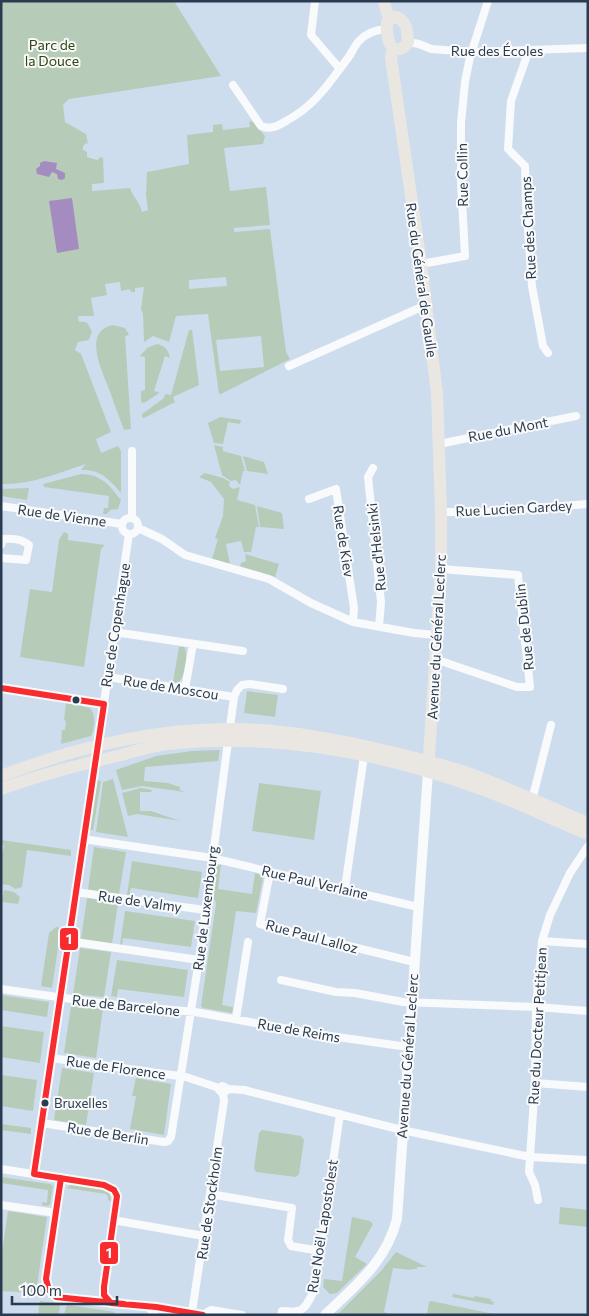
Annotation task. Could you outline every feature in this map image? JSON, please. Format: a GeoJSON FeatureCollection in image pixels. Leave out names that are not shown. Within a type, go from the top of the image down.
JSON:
{"type":"FeatureCollection","features":[{"type":"Feature","properties":{"kind":"main road"},"geometry":{"type":"LineString","coordinates":[[384,1],[388,13],[388,43],[393,49],[399,50],[405,47],[408,42],[407,25],[397,17],[389,24]]}},
{"type":"Feature","properties":{"kind":"main road","name":"Rue du Général de Gaulle"},"geometry":{"type":"LineString","coordinates":[[393,49],[391,58],[421,264],[437,393],[441,512]]}},
{"type":"Feature","properties":{"kind":"main road","name":"Avenue du Général Leclerc"},"geometry":{"type":"LineString","coordinates":[[428,767],[441,569],[441,512]]}},
{"type":"Feature","properties":{"kind":"main road"},"geometry":{"type":"LineString","coordinates":[[1,776],[39,761],[97,745],[167,732],[305,734],[392,752],[588,834]]}},
{"type":"Feature","properties":{"kind":"main road"},"geometry":{"type":"LineString","coordinates":[[1,788],[42,774],[95,761],[167,744],[229,734],[304,745],[398,764],[428,767],[490,781],[588,823]]}},
{"type":"Feature","properties":{"kind":"street"},"geometry":{"type":"LineString","coordinates":[[315,1],[311,35],[340,69]]}},
{"type":"Feature","properties":{"kind":"street","name":"Rue Collin"},"geometry":{"type":"LineString","coordinates":[[421,264],[465,256],[461,180],[461,123],[465,82],[488,1]]}},
{"type":"Feature","properties":{"kind":"street"},"geometry":{"type":"LineString","coordinates":[[233,85],[261,126],[272,128],[293,118],[308,107],[330,84],[358,42],[370,32],[389,24]]}},
{"type":"Feature","properties":{"kind":"street","name":"Rue des Écoles"},"geometry":{"type":"LineString","coordinates":[[408,42],[431,49],[473,52],[588,48]]}},
{"type":"Feature","properties":{"kind":"street","name":"Rue des Champs"},"geometry":{"type":"LineString","coordinates":[[529,50],[512,101],[508,149],[525,166],[532,286],[543,346],[548,353]]}},
{"type":"Feature","properties":{"kind":"street"},"geometry":{"type":"LineString","coordinates":[[289,366],[426,305]]}},
{"type":"Feature","properties":{"kind":"street","name":"Rue du Mont"},"geometry":{"type":"LineString","coordinates":[[439,444],[576,416]]}},
{"type":"Feature","properties":{"kind":"street"},"geometry":{"type":"LineString","coordinates":[[132,451],[132,517],[138,523],[138,528],[135,533],[129,534],[124,531],[122,524],[126,519],[132,517]]}},
{"type":"Feature","properties":{"kind":"street","name":"Rue d'Helsinki"},"geometry":{"type":"LineString","coordinates":[[373,468],[368,476],[381,602],[379,627]]}},
{"type":"Feature","properties":{"kind":"street","name":"Rue de Kiev"},"geometry":{"type":"LineString","coordinates":[[309,499],[336,489],[354,608],[353,622]]}},
{"type":"Feature","properties":{"kind":"street","name":"Rue Lucien Gardey"},"geometry":{"type":"LineString","coordinates":[[441,512],[485,512],[588,504]]}},
{"type":"Feature","properties":{"kind":"street","name":"Rue de Vienne"},"geometry":{"type":"LineString","coordinates":[[1,506],[122,524]]}},
{"type":"Feature","properties":{"kind":"street"},"geometry":{"type":"LineString","coordinates":[[138,528],[162,539],[186,555],[269,580],[311,603],[353,622],[436,635]]}},
{"type":"Feature","properties":{"kind":"street","name":"Rue de Copenhague"},"geometry":{"type":"LineString","coordinates":[[34,1174],[129,534]]}},
{"type":"Feature","properties":{"kind":"street"},"geometry":{"type":"LineString","coordinates":[[1,558],[26,560],[29,551],[29,545],[24,541],[2,542]]}},
{"type":"Feature","properties":{"kind":"street","name":"Rue de Dublin"},"geometry":{"type":"LineString","coordinates":[[435,659],[517,686],[530,687],[518,575],[441,569]]}},
{"type":"Feature","properties":{"kind":"street"},"geometry":{"type":"LineString","coordinates":[[114,632],[243,651]]}},
{"type":"Feature","properties":{"kind":"street"},"geometry":{"type":"LineString","coordinates":[[185,689],[193,644]]}},
{"type":"Feature","properties":{"kind":"street","name":"Rue de Moscou"},"geometry":{"type":"LineString","coordinates":[[108,677],[234,697]]}},
{"type":"Feature","properties":{"kind":"street","name":"Rue de Moscou"},"geometry":{"type":"LineString","coordinates":[[229,734],[234,697],[242,685],[250,684],[284,689]]}},
{"type":"Feature","properties":{"kind":"street"},"geometry":{"type":"LineString","coordinates":[[1,688],[104,704]]}},
{"type":"Feature","properties":{"kind":"street"},"geometry":{"type":"LineString","coordinates":[[532,800],[551,725]]}},
{"type":"Feature","properties":{"kind":"street","name":"Rue de Luxembourg"},"geometry":{"type":"LineString","coordinates":[[180,1076],[199,960],[204,910],[229,734]]}},
{"type":"Feature","properties":{"kind":"street"},"geometry":{"type":"LineString","coordinates":[[344,888],[364,756]]}},
{"type":"Feature","properties":{"kind":"street","name":"Avenue du Général Leclerc"},"geometry":{"type":"LineString","coordinates":[[325,1315],[368,1273],[382,1256],[389,1244],[397,1219],[428,767]]}},
{"type":"Feature","properties":{"kind":"street","name":"Rue Paul Verlaine"},"geometry":{"type":"LineString","coordinates":[[84,839],[212,858],[418,907]]}},
{"type":"Feature","properties":{"kind":"street","name":"Rue du Docteur Petitjean"},"geometry":{"type":"LineString","coordinates":[[538,1200],[535,1185],[529,1172],[535,1083],[536,1007],[542,941],[550,915],[566,881],[588,846]]}},
{"type":"Feature","properties":{"kind":"street","name":"Rue Paul Lalloz"},"geometry":{"type":"LineString","coordinates":[[270,872],[260,924],[414,962]]}},
{"type":"Feature","properties":{"kind":"street","name":"Rue de Valmy"},"geometry":{"type":"LineString","coordinates":[[76,892],[204,910]]}},
{"type":"Feature","properties":{"kind":"street"},"geometry":{"type":"LineString","coordinates":[[68,941],[199,960]]}},
{"type":"Feature","properties":{"kind":"street"},"geometry":{"type":"LineString","coordinates":[[542,941],[588,944]]}},
{"type":"Feature","properties":{"kind":"street"},"geometry":{"type":"LineString","coordinates":[[236,1019],[248,942]]}},
{"type":"Feature","properties":{"kind":"street"},"geometry":{"type":"LineString","coordinates":[[281,980],[336,992],[355,993],[403,1002],[588,1011]]}},
{"type":"Feature","properties":{"kind":"street","name":"Rue de Barcelone"},"geometry":{"type":"LineString","coordinates":[[1,989],[60,998],[191,1012]]}},
{"type":"Feature","properties":{"kind":"street","name":"Rue de Reims"},"geometry":{"type":"LineString","coordinates":[[191,1012],[316,1034],[408,1047]]}},
{"type":"Feature","properties":{"kind":"street","name":"Rue de Florence"},"geometry":{"type":"LineString","coordinates":[[52,1058],[180,1076],[223,1090],[244,1090],[402,1130],[530,1157],[588,1160]]}},
{"type":"Feature","properties":{"kind":"street","name":"Rue de Berlin"},"geometry":{"type":"LineString","coordinates":[[42,1123],[164,1142],[168,1141],[171,1137],[180,1076]]}},
{"type":"Feature","properties":{"kind":"street"},"geometry":{"type":"LineString","coordinates":[[535,1083],[588,1087]]}},
{"type":"Feature","properties":{"kind":"street","name":"Rue de Stockholm"},"geometry":{"type":"LineString","coordinates":[[192,1312],[224,1101],[223,1090]]}},
{"type":"Feature","properties":{"kind":"street","name":"Rue Noël Lapostolest"},"geometry":{"type":"LineString","coordinates":[[281,1315],[282,1311],[296,1312],[306,1308],[314,1291],[340,1114]]}},
{"type":"Feature","properties":{"kind":"street"},"geometry":{"type":"LineString","coordinates":[[1,1169],[104,1185],[114,1190],[117,1196],[104,1287],[104,1295],[111,1303]]}},
{"type":"Feature","properties":{"kind":"street"},"geometry":{"type":"LineString","coordinates":[[61,1178],[46,1279],[50,1293],[56,1297],[148,1307],[177,1313],[192,1312],[205,1314],[211,1310],[242,1315]]}},
{"type":"Feature","properties":{"kind":"street"},"geometry":{"type":"LineString","coordinates":[[210,1194],[292,1208],[289,1243],[291,1246],[320,1251]]}},
{"type":"Feature","properties":{"kind":"street"},"geometry":{"type":"LineString","coordinates":[[1,1205],[56,1213]]}},
{"type":"Feature","properties":{"kind":"street"},"geometry":{"type":"LineString","coordinates":[[113,1220],[204,1236]]}},
{"type":"Feature","properties":{"kind":"street"},"geometry":{"type":"LineString","coordinates":[[88,1300],[100,1294],[104,1287]]}},
{"type":"Feature","properties":{"kind":"street"},"geometry":{"type":"LineString","coordinates":[[148,1307],[155,1315]]}},
{"type":"Feature","properties":{"kind":"green space","name":"Parc de la Douce"},"geometry":{"type":"Polygon","coordinates":[[[1,1],[174,1],[221,76],[69,99],[63,105],[65,122],[86,134],[88,144],[86,143],[83,146],[83,150],[87,152],[87,157],[97,160],[101,157],[103,158],[104,183],[92,184],[92,191],[130,188],[142,212],[148,210],[146,195],[147,172],[189,164],[187,135],[213,132],[213,125],[222,124],[223,130],[250,127],[249,122],[252,121],[265,136],[263,144],[224,148],[230,191],[266,187],[270,225],[234,228],[234,232],[270,229],[286,352],[290,359],[219,394],[208,314],[176,316],[169,342],[153,336],[144,342],[143,314],[141,309],[144,287],[135,288],[135,292],[131,292],[130,289],[121,291],[120,282],[105,284],[107,295],[91,298],[94,316],[78,316],[79,322],[86,323],[92,331],[89,340],[78,342],[75,350],[81,354],[111,432],[96,439],[101,453],[118,446],[121,451],[121,493],[109,480],[99,473],[81,470],[86,464],[55,475],[23,483],[1,484],[1,1]],[[226,277],[189,280],[189,289],[227,286],[226,277]],[[261,336],[216,340],[220,371],[264,367],[261,336]]]}},
{"type":"Feature","properties":{"kind":"green space"},"geometry":{"type":"Polygon","coordinates":[[[113,325],[125,328],[129,335],[125,336],[131,429],[124,430],[102,372],[96,343],[98,335],[104,329],[113,325]]]}},
{"type":"Feature","properties":{"kind":"green space"},"geometry":{"type":"Polygon","coordinates":[[[189,330],[192,330],[199,385],[173,397],[175,402],[144,418],[142,417],[142,414],[164,398],[165,394],[171,395],[189,330]]]}},
{"type":"Feature","properties":{"kind":"green space"},"geometry":{"type":"Polygon","coordinates":[[[157,344],[166,349],[170,358],[165,356],[154,391],[159,392],[158,394],[144,403],[141,402],[141,391],[145,390],[145,357],[140,356],[147,348],[157,344]]]}},
{"type":"Feature","properties":{"kind":"green space"},"geometry":{"type":"Polygon","coordinates":[[[220,417],[241,420],[240,424],[228,422],[223,444],[214,443],[208,423],[220,417]]]}},
{"type":"Feature","properties":{"kind":"green space"},"geometry":{"type":"Polygon","coordinates":[[[214,445],[223,447],[223,451],[241,456],[245,471],[243,471],[240,485],[236,480],[231,481],[222,475],[214,445]]]}},
{"type":"Feature","properties":{"kind":"green space"},"geometry":{"type":"Polygon","coordinates":[[[243,456],[264,462],[268,474],[247,471],[243,456]]]}},
{"type":"Feature","properties":{"kind":"green space"},"geometry":{"type":"Polygon","coordinates":[[[205,473],[230,482],[229,486],[233,489],[240,487],[237,500],[255,505],[259,527],[256,527],[251,552],[244,552],[241,541],[226,544],[230,564],[212,559],[218,539],[215,538],[223,516],[224,499],[211,482],[199,477],[205,473]]]}},
{"type":"Feature","properties":{"kind":"green space"},"geometry":{"type":"Polygon","coordinates":[[[81,474],[94,476],[109,486],[121,500],[118,509],[110,510],[107,514],[103,514],[104,508],[108,508],[109,496],[44,487],[43,484],[81,474]]]}},
{"type":"Feature","properties":{"kind":"green space"},"geometry":{"type":"Polygon","coordinates":[[[29,488],[27,500],[1,496],[1,489],[29,488]]]}},
{"type":"Feature","properties":{"kind":"green space"},"geometry":{"type":"Polygon","coordinates":[[[257,506],[282,513],[284,529],[260,527],[257,506]]]}},
{"type":"Feature","properties":{"kind":"green space"},"geometry":{"type":"Polygon","coordinates":[[[64,532],[68,534],[68,540],[105,545],[101,549],[84,667],[20,657],[30,589],[52,592],[59,540],[64,532]]]}},
{"type":"Feature","properties":{"kind":"green space"},"geometry":{"type":"Polygon","coordinates":[[[245,554],[279,564],[275,577],[240,566],[241,563],[246,561],[245,554]]]}},
{"type":"Feature","properties":{"kind":"green space"},"geometry":{"type":"Polygon","coordinates":[[[179,647],[184,647],[186,660],[183,676],[178,683],[173,682],[179,647]]]}},
{"type":"Feature","properties":{"kind":"green space"},"geometry":{"type":"Polygon","coordinates":[[[247,691],[278,695],[275,717],[244,713],[247,691]]]}},
{"type":"Feature","properties":{"kind":"green space"},"geometry":{"type":"Polygon","coordinates":[[[66,703],[90,708],[94,722],[91,736],[61,744],[62,730],[65,730],[66,703]]]}},
{"type":"Feature","properties":{"kind":"green space"},"geometry":{"type":"Polygon","coordinates":[[[220,750],[218,761],[145,767],[144,781],[168,783],[180,787],[180,790],[185,792],[142,786],[122,790],[116,770],[156,756],[192,751],[220,750]]]}},
{"type":"Feature","properties":{"kind":"green space"},"geometry":{"type":"Polygon","coordinates":[[[113,779],[128,837],[96,832],[103,782],[113,779]]]}},
{"type":"Feature","properties":{"kind":"green space"},"geometry":{"type":"Polygon","coordinates":[[[96,780],[101,781],[93,830],[88,830],[96,780]]]}},
{"type":"Feature","properties":{"kind":"green space"},"geometry":{"type":"Polygon","coordinates":[[[259,783],[321,791],[314,840],[252,831],[259,783]]]}},
{"type":"Feature","properties":{"kind":"green space"},"geometry":{"type":"Polygon","coordinates":[[[141,788],[152,790],[151,792],[140,792],[140,811],[151,811],[180,821],[137,814],[128,816],[122,793],[141,788]]]}},
{"type":"Feature","properties":{"kind":"green space"},"geometry":{"type":"Polygon","coordinates":[[[1,840],[71,850],[71,856],[27,850],[22,887],[15,889],[9,885],[1,884],[1,860],[4,845],[1,844],[1,840]]]}},
{"type":"Feature","properties":{"kind":"green space"},"geometry":{"type":"Polygon","coordinates":[[[94,847],[126,852],[119,894],[88,890],[94,847]]]}},
{"type":"Feature","properties":{"kind":"green space"},"geometry":{"type":"Polygon","coordinates":[[[132,861],[202,872],[198,898],[131,888],[129,896],[127,895],[132,861]]]}},
{"type":"Feature","properties":{"kind":"green space"},"geometry":{"type":"Polygon","coordinates":[[[221,865],[218,889],[252,894],[255,873],[263,878],[256,913],[236,911],[222,1005],[233,1007],[232,1013],[203,1008],[201,1006],[216,904],[215,900],[211,900],[215,868],[221,865]]]}},
{"type":"Feature","properties":{"kind":"green space"},"geometry":{"type":"Polygon","coordinates":[[[4,890],[14,892],[20,897],[18,904],[2,902],[4,890]]]}},
{"type":"Feature","properties":{"kind":"green space"},"geometry":{"type":"Polygon","coordinates":[[[87,898],[118,903],[112,944],[81,939],[87,898]]]}},
{"type":"Feature","properties":{"kind":"green space"},"geometry":{"type":"Polygon","coordinates":[[[125,911],[195,921],[191,947],[123,938],[122,945],[120,945],[125,911]]]}},
{"type":"Feature","properties":{"kind":"green space"},"geometry":{"type":"Polygon","coordinates":[[[56,927],[61,928],[52,988],[41,986],[49,933],[56,927]]]}},
{"type":"Feature","properties":{"kind":"green space"},"geometry":{"type":"Polygon","coordinates":[[[80,948],[111,952],[104,997],[73,994],[80,948]]]}},
{"type":"Feature","properties":{"kind":"green space"},"geometry":{"type":"Polygon","coordinates":[[[117,960],[188,970],[184,997],[118,989],[117,997],[111,996],[117,960]]]}},
{"type":"Feature","properties":{"kind":"green space"},"geometry":{"type":"Polygon","coordinates":[[[1,995],[49,1002],[47,1017],[1,1010],[1,995]]]}},
{"type":"Feature","properties":{"kind":"green space"},"geometry":{"type":"Polygon","coordinates":[[[71,1006],[103,1009],[96,1058],[64,1053],[71,1006]]]}},
{"type":"Feature","properties":{"kind":"green space"},"geometry":{"type":"Polygon","coordinates":[[[1,1026],[44,1032],[40,1063],[1,1057],[1,1026]]]}},
{"type":"Feature","properties":{"kind":"green space"},"geometry":{"type":"Polygon","coordinates":[[[62,1068],[94,1073],[86,1125],[54,1120],[62,1068]]]}},
{"type":"Feature","properties":{"kind":"green space"},"geometry":{"type":"Polygon","coordinates":[[[1,1075],[37,1080],[33,1111],[1,1106],[1,1075]]]}},
{"type":"Feature","properties":{"kind":"green space"},"geometry":{"type":"Polygon","coordinates":[[[136,1078],[171,1084],[164,1135],[130,1129],[136,1096],[132,1096],[136,1078]]]}},
{"type":"Feature","properties":{"kind":"green space"},"geometry":{"type":"Polygon","coordinates":[[[1,1124],[31,1128],[31,1134],[1,1130],[1,1124]]]}},
{"type":"Feature","properties":{"kind":"green space"},"geometry":{"type":"Polygon","coordinates":[[[262,1130],[301,1136],[304,1140],[299,1174],[296,1177],[256,1172],[254,1168],[259,1133],[262,1130]]]}},
{"type":"Feature","properties":{"kind":"green space"},"geometry":{"type":"Polygon","coordinates":[[[1,1177],[50,1184],[53,1186],[50,1204],[48,1206],[42,1205],[42,1202],[47,1203],[48,1190],[1,1183],[1,1177]]]}},
{"type":"Feature","properties":{"kind":"green space"},"geometry":{"type":"Polygon","coordinates":[[[71,1185],[103,1189],[108,1191],[112,1201],[108,1200],[106,1194],[66,1188],[71,1185]]]}},
{"type":"Feature","properties":{"kind":"green space"},"geometry":{"type":"Polygon","coordinates":[[[560,1207],[588,1210],[588,1227],[559,1224],[560,1207]]]}},
{"type":"Feature","properties":{"kind":"green space"},"geometry":{"type":"Polygon","coordinates":[[[8,1211],[47,1217],[36,1293],[1,1291],[1,1260],[8,1211]]]}},
{"type":"Feature","properties":{"kind":"green space"},"geometry":{"type":"Polygon","coordinates":[[[352,1217],[370,1221],[373,1224],[355,1257],[367,1264],[337,1293],[330,1294],[323,1287],[324,1279],[342,1281],[352,1217]]]}},
{"type":"Feature","properties":{"kind":"green space"},"geometry":{"type":"Polygon","coordinates":[[[396,1252],[427,1267],[417,1267],[417,1269],[411,1270],[393,1268],[384,1312],[393,1315],[337,1315],[381,1271],[396,1252]]]}},
{"type":"Feature","properties":{"kind":"green space"},"geometry":{"type":"Polygon","coordinates":[[[453,1294],[491,1299],[494,1302],[493,1305],[452,1297],[453,1294]]]}},
{"type":"Feature","properties":{"kind":"green space"},"geometry":{"type":"Polygon","coordinates":[[[40,1301],[58,1303],[60,1306],[59,1315],[38,1315],[40,1301]]]}},
{"type":"Feature","properties":{"kind":"green space"},"geometry":{"type":"Polygon","coordinates":[[[429,1302],[494,1315],[427,1315],[429,1302]]]}},
{"type":"Feature","properties":{"kind":"green space"},"geometry":{"type":"Polygon","coordinates":[[[68,1305],[115,1312],[114,1315],[64,1315],[68,1305]]]}},
{"type":"Feature","properties":{"kind":"shaded area"},"geometry":{"type":"Polygon","coordinates":[[[44,161],[57,163],[56,169],[65,173],[65,178],[62,180],[58,179],[57,174],[52,172],[49,177],[37,174],[36,169],[44,161]]]}},
{"type":"Feature","properties":{"kind":"shaded area"},"geometry":{"type":"Polygon","coordinates":[[[72,198],[79,249],[57,253],[49,201],[72,198]]]}},
{"type":"Feature","properties":{"kind":"transit line","name":"1"},"geometry":{"type":"LineString","coordinates":[[1,688],[104,704]]}},
{"type":"Feature","properties":{"kind":"transit line","name":"1"},"geometry":{"type":"LineString","coordinates":[[34,1174],[104,704]]}},
{"type":"Feature","properties":{"kind":"transit line","name":"1"},"geometry":{"type":"LineString","coordinates":[[34,1174],[104,1185],[114,1190],[117,1196],[104,1287],[104,1295],[111,1303],[156,1307],[203,1315]]}},
{"type":"Feature","properties":{"kind":"transit line","name":"1"},"geometry":{"type":"LineString","coordinates":[[61,1178],[46,1279],[49,1290],[56,1297],[124,1304]]}},
{"type":"Feature","properties":{"kind":"place","name":"Bruxelles"},"geometry":{"type":"Point","coordinates":[45,1103]}}]}
